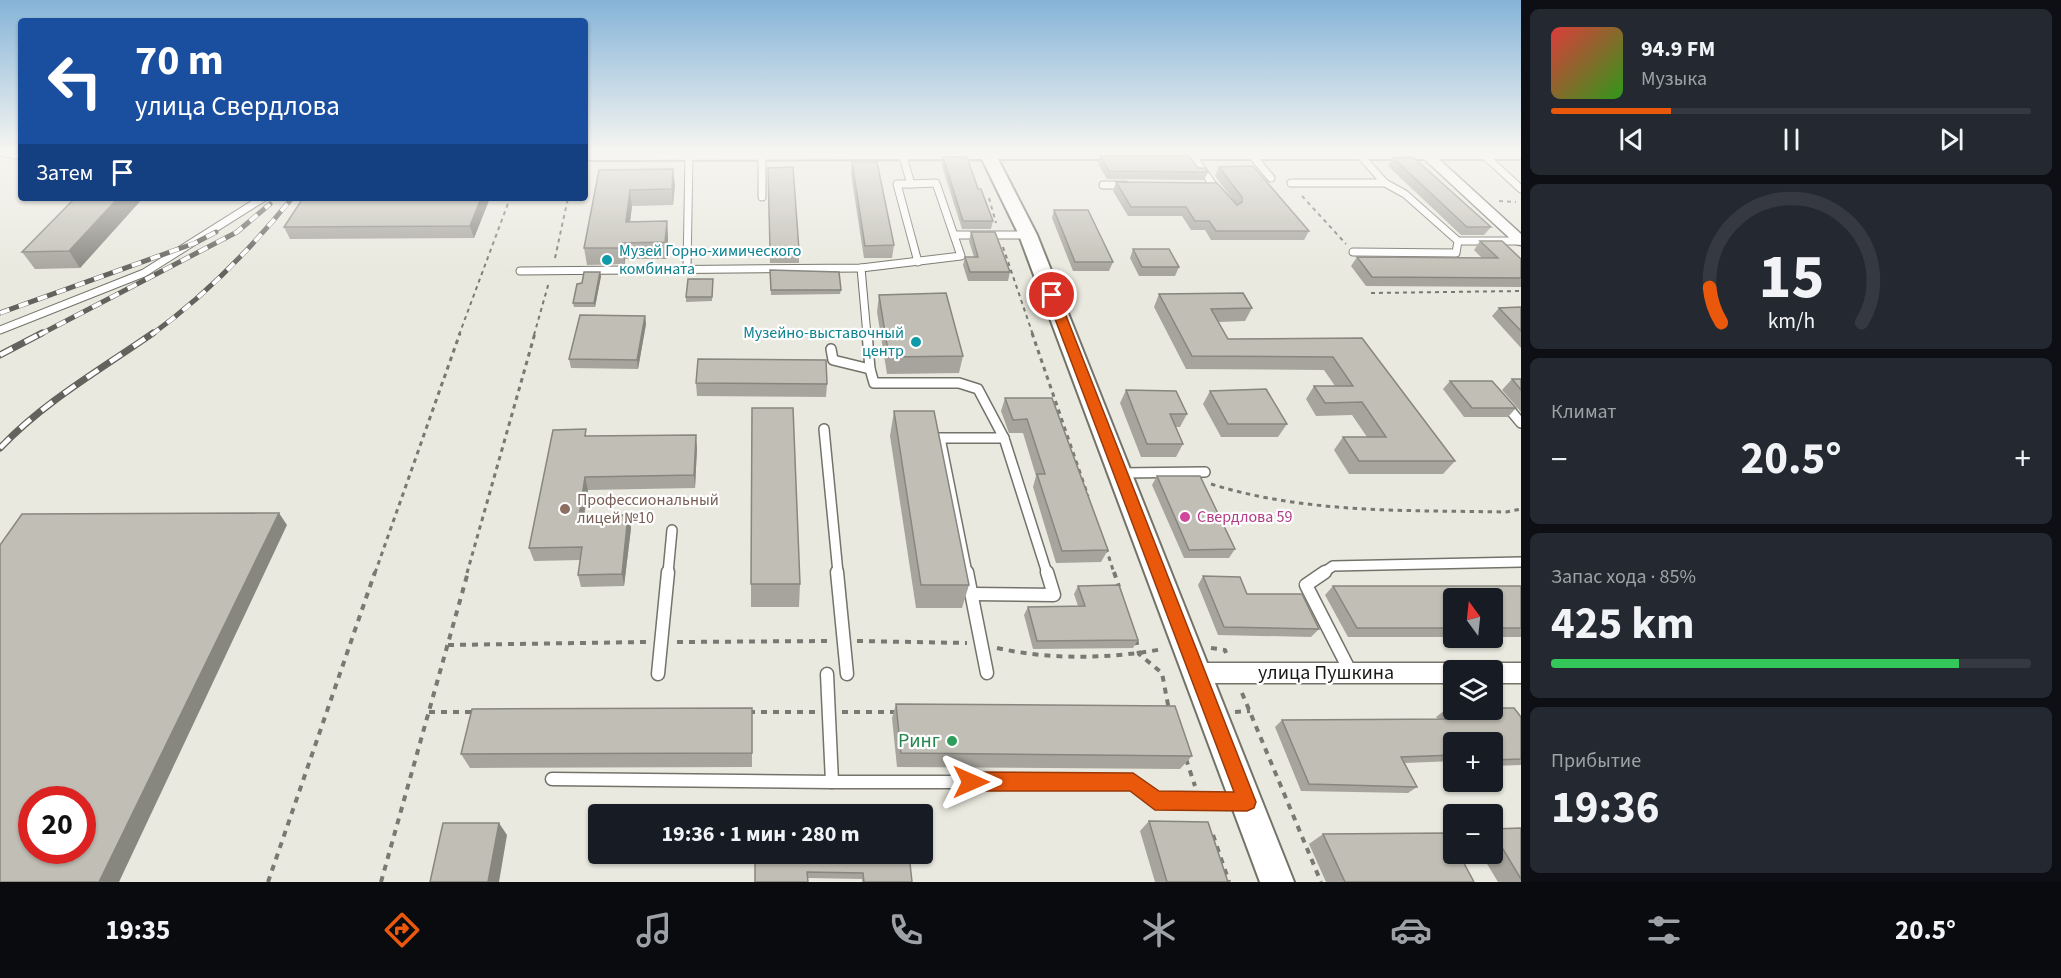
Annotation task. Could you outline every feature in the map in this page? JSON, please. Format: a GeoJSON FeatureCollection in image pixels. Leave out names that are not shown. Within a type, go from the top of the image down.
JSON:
{"type":"FeatureCollection","features":[{"type":"Feature","properties":{"kind":"street"},"geometry":{"type":"LineString","coordinates":[[1007,191],[1029,234],[1277,882]]}},
{"type":"Feature","properties":{"kind":"street"},"geometry":{"type":"LineString","coordinates":[[1467,191],[1521,241]]}},
{"type":"Feature","properties":{"kind":"street","name":"улица Пушкина"},"geometry":{"type":"LineString","coordinates":[[1198,673],[1443,673]]}},
{"type":"Feature","properties":{"kind":"street"},"geometry":{"type":"LineString","coordinates":[[1503,673],[1521,673]]}},
{"type":"Feature","properties":{"kind":"lane"},"geometry":{"type":"LineString","coordinates":[[687,269],[688,191]]}},
{"type":"Feature","properties":{"kind":"lane"},"geometry":{"type":"LineString","coordinates":[[762,191],[762,197]]}},
{"type":"Feature","properties":{"kind":"lane"},"geometry":{"type":"LineString","coordinates":[[899,191],[918,262]]}},
{"type":"Feature","properties":{"kind":"lane"},"geometry":{"type":"LineString","coordinates":[[520,271],[861,268],[961,256],[939,191]]}},
{"type":"Feature","properties":{"kind":"lane"},"geometry":{"type":"LineString","coordinates":[[1217,191],[1226,202]]}},
{"type":"Feature","properties":{"kind":"lane"},"geometry":{"type":"LineString","coordinates":[[1400,191],[1458,241],[1521,241]]}},
{"type":"Feature","properties":{"kind":"lane"},"geometry":{"type":"LineString","coordinates":[[0,330],[144,273],[259,201]]}},
{"type":"Feature","properties":{"kind":"lane"},"geometry":{"type":"LineString","coordinates":[[954,235],[1029,234]]}},
{"type":"Feature","properties":{"kind":"lane"},"geometry":{"type":"LineString","coordinates":[[1353,252],[1456,253],[1458,241]]}},
{"type":"Feature","properties":{"kind":"lane"},"geometry":{"type":"LineString","coordinates":[[861,268],[870,369],[874,383],[959,383],[978,389],[1004,438],[1054,595],[972,594]]}},
{"type":"Feature","properties":{"kind":"lane"},"geometry":{"type":"LineString","coordinates":[[831,349],[832,360],[870,369]]}},
{"type":"Feature","properties":{"kind":"lane"},"geometry":{"type":"LineString","coordinates":[[1501,399],[1521,423]]}},
{"type":"Feature","properties":{"kind":"lane"},"geometry":{"type":"LineString","coordinates":[[824,429],[848,674]]}},
{"type":"Feature","properties":{"kind":"lane"},"geometry":{"type":"LineString","coordinates":[[987,673],[940,438],[1004,438]]}},
{"type":"Feature","properties":{"kind":"lane"},"geometry":{"type":"LineString","coordinates":[[1121,473],[1205,472]]}},
{"type":"Feature","properties":{"kind":"lane"},"geometry":{"type":"LineString","coordinates":[[658,674],[672,530]]}},
{"type":"Feature","properties":{"kind":"lane"},"geometry":{"type":"LineString","coordinates":[[1351,673],[1306,585],[1333,566],[1521,562]]}},
{"type":"Feature","properties":{"kind":"lane"},"geometry":{"type":"LineString","coordinates":[[827,674],[832,782]]}},
{"type":"Feature","properties":{"kind":"lane"},"geometry":{"type":"LineString","coordinates":[[552,779],[1133,782],[1155,800],[1247,802]]}},
{"type":"Feature","properties":{"kind":"path"},"geometry":{"type":"LineString","coordinates":[[987,191],[1090,502]]}},
{"type":"Feature","properties":{"kind":"path"},"geometry":{"type":"LineString","coordinates":[[1298,191],[1353,252]]}},
{"type":"Feature","properties":{"kind":"path"},"geometry":{"type":"LineString","coordinates":[[268,882],[429,416],[509,201]]}},
{"type":"Feature","properties":{"kind":"path"},"geometry":{"type":"LineString","coordinates":[[381,882],[552,270],[567,201]]}},
{"type":"Feature","properties":{"kind":"path"},"geometry":{"type":"LineString","coordinates":[[1497,201],[1521,202]]}},
{"type":"Feature","properties":{"kind":"path"},"geometry":{"type":"LineString","coordinates":[[1488,285],[1495,291]]}},
{"type":"Feature","properties":{"kind":"path"},"geometry":{"type":"LineString","coordinates":[[1371,293],[1521,291]]}},
{"type":"Feature","properties":{"kind":"path"},"geometry":{"type":"LineString","coordinates":[[1205,472],[1211,484],[1242,496],[1328,506],[1506,512],[1521,509]]}},
{"type":"Feature","properties":{"kind":"path"},"geometry":{"type":"LineString","coordinates":[[1105,547],[1120,591]]}},
{"type":"Feature","properties":{"kind":"path"},"geometry":{"type":"LineString","coordinates":[[1135,635],[1139,654],[1162,673],[1169,712]]}},
{"type":"Feature","properties":{"kind":"path"},"geometry":{"type":"LineString","coordinates":[[448,645],[844,640],[981,643],[1019,654],[1139,654],[1187,644],[1225,650],[1321,882]]}},
{"type":"Feature","properties":{"kind":"path"},"geometry":{"type":"LineString","coordinates":[[1158,712],[1250,711]]}},
{"type":"Feature","properties":{"kind":"path"},"geometry":{"type":"LineString","coordinates":[[429,712],[488,712]]}},
{"type":"Feature","properties":{"kind":"path"},"geometry":{"type":"LineString","coordinates":[[747,712],[904,712]]}},
{"type":"Feature","properties":{"kind":"path"},"geometry":{"type":"LineString","coordinates":[[1185,757],[1229,882]]}},
{"type":"Feature","properties":{"kind":"building"},"geometry":{"type":"Polygon","coordinates":[[[595,191],[630,191],[626,222],[667,221],[665,242],[623,243],[622,248],[584,248],[595,191]]]}},
{"type":"Feature","properties":{"kind":"building"},"geometry":{"type":"Polygon","coordinates":[[[769,191],[795,191],[799,250],[770,250],[769,191]]]}},
{"type":"Feature","properties":{"kind":"building"},"geometry":{"type":"Polygon","coordinates":[[[857,191],[883,191],[894,245],[865,246],[857,191]]]}},
{"type":"Feature","properties":{"kind":"building"},"geometry":{"type":"Polygon","coordinates":[[[954,191],[982,191],[993,221],[963,221],[954,191]]]}},
{"type":"Feature","properties":{"kind":"building"},"geometry":{"type":"Polygon","coordinates":[[[1121,191],[1224,191],[1237,205],[1242,202],[1242,197],[1238,191],[1275,191],[1309,231],[1216,231],[1209,221],[1195,221],[1186,207],[1131,207],[1121,191]]]}},
{"type":"Feature","properties":{"kind":"building"},"geometry":{"type":"Polygon","coordinates":[[[1429,191],[1451,191],[1491,227],[1467,227],[1429,191]]]}},
{"type":"Feature","properties":{"kind":"building"},"geometry":{"type":"Polygon","coordinates":[[[72,201],[115,201],[69,251],[22,252],[72,201]]]}},
{"type":"Feature","properties":{"kind":"building"},"geometry":{"type":"Polygon","coordinates":[[[301,201],[480,201],[470,226],[284,227],[301,201]]]}},
{"type":"Feature","properties":{"kind":"building"},"geometry":{"type":"Polygon","coordinates":[[[1054,210],[1088,210],[1113,262],[1075,262],[1054,210]]]}},
{"type":"Feature","properties":{"kind":"building"},"geometry":{"type":"Polygon","coordinates":[[[971,232],[995,232],[1010,272],[970,272],[965,257],[978,257],[971,232]]]}},
{"type":"Feature","properties":{"kind":"building"},"geometry":{"type":"Polygon","coordinates":[[[1480,241],[1502,241],[1521,259],[1521,278],[1372,277],[1357,257],[1498,258],[1480,241]]]}},
{"type":"Feature","properties":{"kind":"building"},"geometry":{"type":"Polygon","coordinates":[[[1133,249],[1169,249],[1179,267],[1142,267],[1133,249]]]}},
{"type":"Feature","properties":{"kind":"building"},"geometry":{"type":"Polygon","coordinates":[[[770,270],[839,272],[841,290],[771,290],[770,270]]]}},
{"type":"Feature","properties":{"kind":"building"},"geometry":{"type":"Polygon","coordinates":[[[584,272],[600,272],[594,303],[573,303],[577,284],[582,283],[584,272]]]}},
{"type":"Feature","properties":{"kind":"building"},"geometry":{"type":"Polygon","coordinates":[[[688,279],[713,279],[712,297],[686,297],[688,279]]]}},
{"type":"Feature","properties":{"kind":"building","name":"Музейно-выставочный центр"},"geometry":{"type":"Polygon","coordinates":[[[946,293],[963,356],[889,357],[879,295],[946,293]]]}},
{"type":"Feature","properties":{"kind":"building"},"geometry":{"type":"Polygon","coordinates":[[[1243,293],[1252,308],[1211,309],[1228,339],[1362,338],[1455,461],[1359,461],[1343,437],[1386,437],[1362,402],[1325,403],[1314,386],[1353,386],[1333,357],[1192,356],[1159,294],[1243,293]]]}},
{"type":"Feature","properties":{"kind":"building"},"geometry":{"type":"Polygon","coordinates":[[[1521,307],[1521,331],[1499,308],[1521,307]]]}},
{"type":"Feature","properties":{"kind":"building"},"geometry":{"type":"Polygon","coordinates":[[[580,315],[645,316],[637,360],[569,359],[580,315]]]}},
{"type":"Feature","properties":{"kind":"building"},"geometry":{"type":"Polygon","coordinates":[[[698,359],[826,360],[827,384],[696,383],[698,359]]]}},
{"type":"Feature","properties":{"kind":"building"},"geometry":{"type":"Polygon","coordinates":[[[1512,379],[1521,379],[1521,390],[1512,379]]]}},
{"type":"Feature","properties":{"kind":"building"},"geometry":{"type":"Polygon","coordinates":[[[1450,381],[1492,381],[1516,408],[1472,408],[1450,381]]]}},
{"type":"Feature","properties":{"kind":"building"},"geometry":{"type":"Polygon","coordinates":[[[1266,389],[1287,424],[1228,424],[1210,391],[1266,389]]]}},
{"type":"Feature","properties":{"kind":"building"},"geometry":{"type":"Polygon","coordinates":[[[1126,390],[1176,391],[1187,414],[1170,414],[1183,444],[1147,444],[1126,390]]]}},
{"type":"Feature","properties":{"kind":"building"},"geometry":{"type":"Polygon","coordinates":[[[1005,398],[1052,398],[1108,550],[1062,551],[1037,474],[1045,474],[1027,419],[1013,420],[1005,398]]]}},
{"type":"Feature","properties":{"kind":"building"},"geometry":{"type":"Polygon","coordinates":[[[752,408],[793,408],[800,584],[751,584],[752,408]]]}},
{"type":"Feature","properties":{"kind":"building"},"geometry":{"type":"Polygon","coordinates":[[[894,411],[934,411],[969,585],[921,585],[894,411]]]}},
{"type":"Feature","properties":{"kind":"building","name":"Профессиональный лицей №10"},"geometry":{"type":"Polygon","coordinates":[[[586,429],[585,436],[696,435],[694,475],[585,477],[579,516],[628,515],[622,574],[578,575],[582,547],[529,548],[553,430],[586,429]]]}},
{"type":"Feature","properties":{"kind":"building"},"geometry":{"type":"Polygon","coordinates":[[[1157,476],[1200,476],[1235,549],[1189,550],[1157,476]]]}},
{"type":"Feature","properties":{"kind":"building"},"geometry":{"type":"Polygon","coordinates":[[[279,513],[99,882],[0,882],[0,545],[22,514],[279,513]]]}},
{"type":"Feature","properties":{"kind":"building"},"geometry":{"type":"Polygon","coordinates":[[[1203,576],[1240,577],[1247,594],[1302,594],[1319,629],[1224,627],[1203,576]]]}},
{"type":"Feature","properties":{"kind":"building"},"geometry":{"type":"Polygon","coordinates":[[[1119,585],[1138,640],[1037,641],[1028,607],[1085,606],[1078,586],[1119,585]]]}},
{"type":"Feature","properties":{"kind":"building"},"geometry":{"type":"Polygon","coordinates":[[[1333,586],[1521,586],[1521,628],[1503,628],[1503,588],[1443,588],[1443,628],[1357,628],[1333,586]]]}},
{"type":"Feature","properties":{"kind":"building"},"geometry":{"type":"Polygon","coordinates":[[[896,704],[1175,706],[1192,756],[901,753],[896,704]]]}},
{"type":"Feature","properties":{"kind":"building"},"geometry":{"type":"Polygon","coordinates":[[[752,708],[752,753],[461,754],[472,709],[752,708]]]}},
{"type":"Feature","properties":{"kind":"building"},"geometry":{"type":"Polygon","coordinates":[[[1503,708],[1514,708],[1521,717],[1521,759],[1503,760],[1503,732],[1443,732],[1443,755],[1401,757],[1417,787],[1309,784],[1282,720],[1503,720],[1503,708]]]}},
{"type":"Feature","properties":{"kind":"building"},"geometry":{"type":"Polygon","coordinates":[[[1149,821],[1208,822],[1228,882],[1167,882],[1149,821]]]}},
{"type":"Feature","properties":{"kind":"building"},"geometry":{"type":"Polygon","coordinates":[[[443,823],[499,823],[488,882],[430,882],[443,823]]]}},
{"type":"Feature","properties":{"kind":"building"},"geometry":{"type":"Polygon","coordinates":[[[1521,828],[1521,879],[1503,849],[1503,829],[1521,828]]]}},
{"type":"Feature","properties":{"kind":"building"},"geometry":{"type":"Polygon","coordinates":[[[1443,833],[1443,864],[1464,864],[1474,882],[1345,882],[1323,834],[1443,833]]]}},
{"type":"Feature","properties":{"kind":"building"},"geometry":{"type":"Polygon","coordinates":[[[755,864],[910,864],[912,882],[864,882],[863,873],[807,872],[808,882],[755,882],[755,864]]]}},
{"type":"Feature","properties":{"kind":"railway"},"geometry":{"type":"LineString","coordinates":[[151,335],[226,271],[289,201]]}},
{"type":"Feature","properties":{"kind":"railway"},"geometry":{"type":"LineString","coordinates":[[39,335],[237,232],[270,204]]}},
{"type":"Feature","properties":{"kind":"railway"},"geometry":{"type":"LineString","coordinates":[[0,313],[195,243],[216,232]]}},
{"type":"Feature","properties":{"kind":"railway"},"geometry":{"type":"LineString","coordinates":[[0,355],[42,333]]}},
{"type":"Feature","properties":{"kind":"railway"},"geometry":{"type":"LineString","coordinates":[[0,448],[35,415],[153,333]]}},
{"type":"Feature","properties":{"kind":"place","name":"Музей Горно-химического комбината"},"geometry":{"type":"Point","coordinates":[607,260]}},
{"type":"Feature","properties":{"kind":"place","name":"Музейно-выставочный центр"},"geometry":{"type":"Point","coordinates":[916,342]}},
{"type":"Feature","properties":{"kind":"place","name":"Профессиональный лицей №10"},"geometry":{"type":"Point","coordinates":[565,509]}},
{"type":"Feature","properties":{"kind":"place","name":"Свердлова 59"},"geometry":{"type":"Point","coordinates":[1185,517]}},
{"type":"Feature","properties":{"kind":"place","name":"Ринг"},"geometry":{"type":"Point","coordinates":[952,741]}},
{"type":"Feature","properties":{"kind":"route"},"geometry":{"type":"LineString","coordinates":[[971,782],[1133,782],[1155,800],[1247,802],[1052,295]]}}]}
